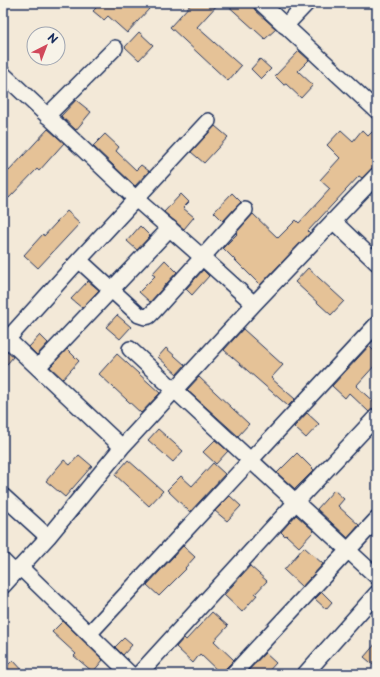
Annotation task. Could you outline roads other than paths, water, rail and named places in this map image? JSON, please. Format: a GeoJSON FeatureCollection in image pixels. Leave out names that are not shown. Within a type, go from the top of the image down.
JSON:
{"type":"FeatureCollection","features":[{"type":"Feature","properties":{"kind":"street"},"geometry":{"type":"LineString","coordinates":[[261,3],[377,111]]}},
{"type":"Feature","properties":{"kind":"street"},"geometry":{"type":"LineString","coordinates":[[286,26],[307,3]]}},
{"type":"Feature","properties":{"kind":"street"},"geometry":{"type":"LineString","coordinates":[[47,116],[115,48]]}},
{"type":"Feature","properties":{"kind":"street"},"geometry":{"type":"LineString","coordinates":[[3,74],[136,199],[254,304]]}},
{"type":"Feature","properties":{"kind":"street"},"geometry":{"type":"LineString","coordinates":[[122,447],[38,367],[4,340],[208,121]]}},
{"type":"Feature","properties":{"kind":"street"},"geometry":{"type":"LineString","coordinates":[[3,586],[48,537],[122,447],[254,304],[377,175]]}},
{"type":"Feature","properties":{"kind":"street"},"geometry":{"type":"LineString","coordinates":[[79,260],[140,315],[145,317],[149,316],[245,210]]}},
{"type":"Feature","properties":{"kind":"street"},"geometry":{"type":"LineString","coordinates":[[333,221],[377,263]]}},
{"type":"Feature","properties":{"kind":"street"},"geometry":{"type":"LineString","coordinates":[[38,367],[170,228]]}},
{"type":"Feature","properties":{"kind":"street"},"geometry":{"type":"LineString","coordinates":[[89,634],[377,324]]}},
{"type":"Feature","properties":{"kind":"street"},"geometry":{"type":"LineString","coordinates":[[130,349],[377,577]]}},
{"type":"Feature","properties":{"kind":"street"},"geometry":{"type":"LineString","coordinates":[[139,674],[296,502],[377,416]]}},
{"type":"Feature","properties":{"kind":"street"},"geometry":{"type":"LineString","coordinates":[[3,496],[48,537]]}},
{"type":"Feature","properties":{"kind":"street"},"geometry":{"type":"LineString","coordinates":[[233,674],[377,519]]}},
{"type":"Feature","properties":{"kind":"street"},"geometry":{"type":"LineString","coordinates":[[3,562],[17,570],[89,634],[130,674]]}},
{"type":"Feature","properties":{"kind":"street"},"geometry":{"type":"LineString","coordinates":[[305,674],[377,593]]}}]}
